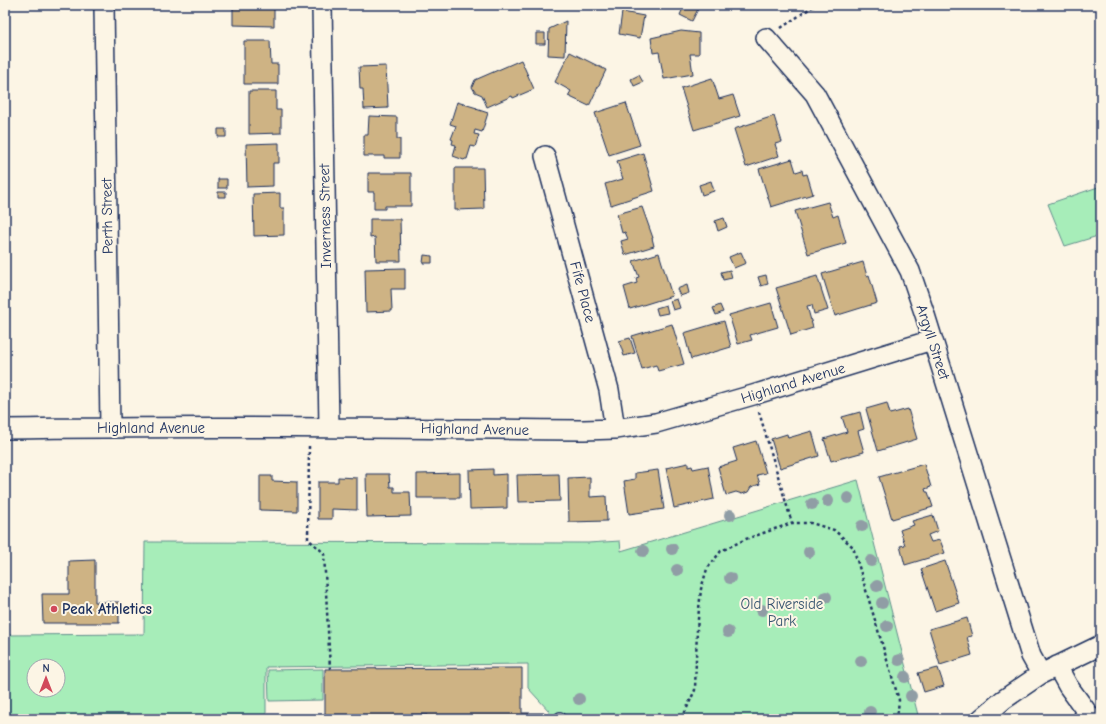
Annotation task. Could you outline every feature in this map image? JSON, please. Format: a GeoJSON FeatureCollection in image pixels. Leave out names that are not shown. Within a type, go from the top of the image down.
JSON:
{"type":"FeatureCollection","features":[{"type":"Feature","properties":{"kind":"street","name":"Perth Street"},"geometry":{"type":"LineString","coordinates":[[104,5],[110,427]]}},
{"type":"Feature","properties":{"kind":"street","name":"Inverness Street"},"geometry":{"type":"LineString","coordinates":[[322,5],[329,427]]}},
{"type":"Feature","properties":{"kind":"street","name":"Argyll Street"},"geometry":{"type":"LineString","coordinates":[[766,38],[815,94],[910,271],[1031,656],[1068,686],[1092,719]]}},
{"type":"Feature","properties":{"kind":"street","name":"Fife Place"},"geometry":{"type":"LineString","coordinates":[[545,156],[609,390],[615,429]]}},
{"type":"Feature","properties":{"kind":"street","name":"Highland Avenue"},"geometry":{"type":"LineString","coordinates":[[5,430],[110,427],[615,429],[656,423],[932,340]]}},
{"type":"Feature","properties":{"kind":"street"},"geometry":{"type":"LineString","coordinates":[[981,719],[1003,700],[1049,670],[1101,645]]}},
{"type":"Feature","properties":{"kind":"path"},"geometry":{"type":"LineString","coordinates":[[766,38],[815,5]]}},
{"type":"Feature","properties":{"kind":"path"},"geometry":{"type":"LineString","coordinates":[[753,395],[792,523]]}},
{"type":"Feature","properties":{"kind":"path"},"geometry":{"type":"LineString","coordinates":[[309,427],[308,539],[324,553],[330,669]]}},
{"type":"Feature","properties":{"kind":"path"},"geometry":{"type":"LineString","coordinates":[[682,719],[694,690],[697,629],[701,589],[707,569],[721,551],[746,539],[792,523],[811,523],[834,530],[853,547],[899,700],[897,719]]}},
{"type":"Feature","properties":{"kind":"green space"},"geometry":{"type":"Polygon","coordinates":[[[1101,186],[1101,235],[1065,246],[1048,204],[1101,186]]]}},
{"type":"Feature","properties":{"kind":"green space","name":"Old Riverside Park"},"geometry":{"type":"Polygon","coordinates":[[[858,480],[919,719],[549,719],[549,711],[528,688],[528,664],[266,667],[266,719],[5,719],[5,635],[144,634],[145,542],[588,543],[620,541],[621,551],[858,480]]]}},
{"type":"Feature","properties":{"kind":"green space"},"geometry":{"type":"Polygon","coordinates":[[[323,669],[323,700],[269,701],[268,670],[323,669]]]}},
{"type":"Feature","properties":{"kind":"building"},"geometry":{"type":"Polygon","coordinates":[[[233,5],[274,5],[274,26],[233,25],[233,5]]]}},
{"type":"Feature","properties":{"kind":"building"},"geometry":{"type":"Polygon","coordinates":[[[683,5],[700,5],[692,21],[680,15],[684,6],[683,5]]]}},
{"type":"Feature","properties":{"kind":"building"},"geometry":{"type":"Polygon","coordinates":[[[622,12],[644,16],[640,38],[619,34],[622,12]]]}},
{"type":"Feature","properties":{"kind":"building"},"geometry":{"type":"Polygon","coordinates":[[[566,21],[565,56],[548,55],[549,29],[566,21]]]}},
{"type":"Feature","properties":{"kind":"building"},"geometry":{"type":"Polygon","coordinates":[[[681,31],[699,33],[699,54],[690,54],[693,74],[664,79],[659,52],[653,53],[651,38],[681,31]]]}},
{"type":"Feature","properties":{"kind":"building"},"geometry":{"type":"Polygon","coordinates":[[[536,33],[545,33],[545,44],[536,44],[536,33]]]}},
{"type":"Feature","properties":{"kind":"building"},"geometry":{"type":"Polygon","coordinates":[[[244,41],[270,41],[271,64],[278,64],[278,84],[244,84],[244,41]]]}},
{"type":"Feature","properties":{"kind":"building"},"geometry":{"type":"Polygon","coordinates":[[[570,52],[606,70],[589,106],[568,96],[571,91],[555,82],[570,52]]]}},
{"type":"Feature","properties":{"kind":"building"},"geometry":{"type":"Polygon","coordinates":[[[521,60],[534,89],[513,98],[512,96],[487,107],[482,95],[475,92],[472,87],[475,80],[521,60]]]}},
{"type":"Feature","properties":{"kind":"building"},"geometry":{"type":"Polygon","coordinates":[[[386,66],[388,108],[364,109],[363,89],[360,89],[359,67],[386,66]]]}},
{"type":"Feature","properties":{"kind":"building"},"geometry":{"type":"Polygon","coordinates":[[[639,75],[643,82],[634,86],[631,79],[639,75]]]}},
{"type":"Feature","properties":{"kind":"building"},"geometry":{"type":"Polygon","coordinates":[[[712,78],[719,99],[733,95],[740,116],[694,130],[681,88],[712,78]]]}},
{"type":"Feature","properties":{"kind":"building"},"geometry":{"type":"Polygon","coordinates":[[[249,91],[276,91],[276,110],[281,110],[281,133],[249,134],[249,91]]]}},
{"type":"Feature","properties":{"kind":"building"},"geometry":{"type":"Polygon","coordinates":[[[457,102],[488,113],[482,132],[475,130],[474,134],[479,135],[475,147],[471,146],[467,159],[464,160],[453,156],[456,145],[452,144],[453,140],[451,139],[456,126],[450,124],[457,102]]]}},
{"type":"Feature","properties":{"kind":"building"},"geometry":{"type":"Polygon","coordinates":[[[626,103],[640,145],[609,155],[595,113],[626,103]]]}},
{"type":"Feature","properties":{"kind":"building"},"geometry":{"type":"Polygon","coordinates":[[[369,116],[397,117],[397,139],[400,139],[400,158],[364,156],[364,135],[368,135],[369,116]]]}},
{"type":"Feature","properties":{"kind":"building"},"geometry":{"type":"Polygon","coordinates":[[[774,116],[782,142],[775,144],[779,156],[746,167],[734,129],[774,116]]]}},
{"type":"Feature","properties":{"kind":"building"},"geometry":{"type":"Polygon","coordinates":[[[218,129],[226,129],[226,137],[218,137],[218,129]]]}},
{"type":"Feature","properties":{"kind":"building"},"geometry":{"type":"Polygon","coordinates":[[[279,143],[279,163],[273,163],[273,186],[247,187],[246,144],[279,143]]]}},
{"type":"Feature","properties":{"kind":"building"},"geometry":{"type":"Polygon","coordinates":[[[643,153],[654,191],[611,205],[605,184],[623,179],[617,161],[643,153]]]}},
{"type":"Feature","properties":{"kind":"building"},"geometry":{"type":"Polygon","coordinates":[[[792,159],[796,172],[802,170],[803,175],[807,174],[813,194],[771,207],[759,169],[792,159]]]}},
{"type":"Feature","properties":{"kind":"building"},"geometry":{"type":"Polygon","coordinates":[[[455,168],[483,168],[484,209],[455,210],[455,168]]]}},
{"type":"Feature","properties":{"kind":"building"},"geometry":{"type":"Polygon","coordinates":[[[368,173],[411,173],[411,206],[385,206],[385,209],[374,209],[374,192],[368,192],[368,173]]]}},
{"type":"Feature","properties":{"kind":"building"},"geometry":{"type":"Polygon","coordinates":[[[218,179],[227,179],[227,188],[218,188],[218,179]]]}},
{"type":"Feature","properties":{"kind":"building"},"geometry":{"type":"Polygon","coordinates":[[[711,181],[714,191],[702,195],[699,185],[711,181]]]}},
{"type":"Feature","properties":{"kind":"building"},"geometry":{"type":"Polygon","coordinates":[[[218,192],[226,192],[226,197],[218,197],[218,192]]]}},
{"type":"Feature","properties":{"kind":"building"},"geometry":{"type":"Polygon","coordinates":[[[280,193],[280,208],[284,208],[284,235],[254,236],[253,194],[280,193]]]}},
{"type":"Feature","properties":{"kind":"building"},"geometry":{"type":"Polygon","coordinates":[[[828,202],[833,217],[838,215],[846,243],[808,254],[795,211],[828,202]]]}},
{"type":"Feature","properties":{"kind":"building"},"geometry":{"type":"Polygon","coordinates":[[[642,207],[653,238],[654,246],[625,255],[621,241],[628,239],[625,232],[622,233],[617,214],[642,207]]]}},
{"type":"Feature","properties":{"kind":"building"},"geometry":{"type":"Polygon","coordinates":[[[724,218],[727,227],[718,231],[715,221],[724,218]]]}},
{"type":"Feature","properties":{"kind":"building"},"geometry":{"type":"Polygon","coordinates":[[[370,219],[400,219],[401,261],[376,261],[375,237],[370,238],[370,219]]]}},
{"type":"Feature","properties":{"kind":"building"},"geometry":{"type":"Polygon","coordinates":[[[741,252],[746,263],[734,268],[729,257],[741,252]]]}},
{"type":"Feature","properties":{"kind":"building"},"geometry":{"type":"Polygon","coordinates":[[[659,253],[672,296],[630,309],[624,287],[637,283],[636,278],[639,277],[633,261],[659,253]]]}},
{"type":"Feature","properties":{"kind":"building"},"geometry":{"type":"Polygon","coordinates":[[[424,255],[432,256],[432,263],[423,263],[424,255]]]}},
{"type":"Feature","properties":{"kind":"building"},"geometry":{"type":"Polygon","coordinates":[[[863,262],[867,276],[869,275],[877,303],[835,316],[822,274],[863,262]]]}},
{"type":"Feature","properties":{"kind":"building"},"geometry":{"type":"Polygon","coordinates":[[[405,268],[405,289],[391,289],[392,311],[366,312],[365,269],[405,268]]]}},
{"type":"Feature","properties":{"kind":"building"},"geometry":{"type":"Polygon","coordinates":[[[730,270],[732,278],[723,280],[721,272],[730,270]]]}},
{"type":"Feature","properties":{"kind":"building"},"geometry":{"type":"Polygon","coordinates":[[[766,275],[768,284],[761,286],[758,277],[766,275]]]}},
{"type":"Feature","properties":{"kind":"building"},"geometry":{"type":"Polygon","coordinates":[[[817,276],[828,310],[814,314],[812,305],[807,306],[813,328],[791,335],[776,288],[817,276]]]}},
{"type":"Feature","properties":{"kind":"building"},"geometry":{"type":"Polygon","coordinates":[[[687,285],[689,293],[680,296],[677,289],[687,285]]]}},
{"type":"Feature","properties":{"kind":"building"},"geometry":{"type":"Polygon","coordinates":[[[677,299],[680,308],[673,310],[670,301],[677,299]]]}},
{"type":"Feature","properties":{"kind":"building"},"geometry":{"type":"Polygon","coordinates":[[[771,303],[778,327],[750,335],[752,340],[738,344],[729,315],[771,303]]]}},
{"type":"Feature","properties":{"kind":"building"},"geometry":{"type":"Polygon","coordinates":[[[666,305],[668,313],[658,315],[656,308],[666,305]]]}},
{"type":"Feature","properties":{"kind":"building"},"geometry":{"type":"Polygon","coordinates":[[[720,305],[723,312],[716,315],[713,308],[720,305]]]}},
{"type":"Feature","properties":{"kind":"building"},"geometry":{"type":"Polygon","coordinates":[[[724,321],[731,347],[691,359],[684,333],[724,321]]]}},
{"type":"Feature","properties":{"kind":"building"},"geometry":{"type":"Polygon","coordinates":[[[672,324],[684,364],[658,371],[656,365],[642,369],[632,336],[672,324]]]}},
{"type":"Feature","properties":{"kind":"building"},"geometry":{"type":"Polygon","coordinates":[[[630,338],[635,353],[624,356],[619,341],[630,338]]]}},
{"type":"Feature","properties":{"kind":"building"},"geometry":{"type":"Polygon","coordinates":[[[887,403],[890,414],[908,409],[917,439],[878,451],[866,409],[887,403]]]}},
{"type":"Feature","properties":{"kind":"building"},"geometry":{"type":"Polygon","coordinates":[[[860,412],[864,429],[858,431],[864,452],[831,461],[824,439],[847,432],[842,417],[860,412]]]}},
{"type":"Feature","properties":{"kind":"building"},"geometry":{"type":"Polygon","coordinates":[[[812,431],[819,456],[780,468],[771,439],[787,434],[788,438],[812,431]]]}},
{"type":"Feature","properties":{"kind":"building"},"geometry":{"type":"Polygon","coordinates":[[[756,441],[766,473],[757,475],[760,484],[751,487],[748,492],[742,494],[736,492],[726,495],[718,467],[737,461],[733,448],[756,441]]]}},
{"type":"Feature","properties":{"kind":"building"},"geometry":{"type":"Polygon","coordinates":[[[688,463],[688,467],[692,466],[693,469],[708,466],[714,499],[674,508],[666,468],[688,463]]]}},
{"type":"Feature","properties":{"kind":"building"},"geometry":{"type":"Polygon","coordinates":[[[924,464],[931,487],[925,489],[926,492],[928,492],[933,507],[892,519],[879,477],[924,464]]]}},
{"type":"Feature","properties":{"kind":"building"},"geometry":{"type":"Polygon","coordinates":[[[493,469],[493,475],[507,474],[507,508],[470,509],[469,470],[493,469]]]}},
{"type":"Feature","properties":{"kind":"building"},"geometry":{"type":"Polygon","coordinates":[[[658,470],[664,509],[629,514],[624,481],[635,479],[635,473],[658,470]]]}},
{"type":"Feature","properties":{"kind":"building"},"geometry":{"type":"Polygon","coordinates":[[[460,473],[460,498],[417,498],[417,474],[460,473]]]}},
{"type":"Feature","properties":{"kind":"building"},"geometry":{"type":"Polygon","coordinates":[[[366,474],[389,474],[390,487],[394,487],[394,492],[410,492],[411,516],[367,517],[366,474]]]}},
{"type":"Feature","properties":{"kind":"building"},"geometry":{"type":"Polygon","coordinates":[[[559,474],[560,501],[518,502],[517,475],[559,474]]]}},
{"type":"Feature","properties":{"kind":"building"},"geometry":{"type":"Polygon","coordinates":[[[260,476],[272,476],[272,481],[297,482],[297,511],[260,510],[260,476]]]}},
{"type":"Feature","properties":{"kind":"building"},"geometry":{"type":"Polygon","coordinates":[[[338,477],[357,478],[357,510],[332,509],[332,519],[318,519],[318,482],[338,482],[338,477]]]}},
{"type":"Feature","properties":{"kind":"building"},"geometry":{"type":"Polygon","coordinates":[[[590,477],[590,497],[606,496],[607,521],[569,522],[568,478],[590,477]]]}},
{"type":"Feature","properties":{"kind":"building"},"geometry":{"type":"Polygon","coordinates":[[[933,515],[938,531],[928,535],[931,542],[940,540],[945,553],[905,565],[900,546],[905,545],[900,530],[914,525],[912,521],[933,515]]]}},
{"type":"Feature","properties":{"kind":"building"},"geometry":{"type":"Polygon","coordinates":[[[95,560],[95,602],[119,602],[119,623],[43,623],[42,594],[69,594],[69,561],[95,560]]]}},
{"type":"Feature","properties":{"kind":"building"},"geometry":{"type":"Polygon","coordinates":[[[945,561],[959,603],[935,611],[921,569],[945,561]]]}},
{"type":"Feature","properties":{"kind":"building"},"geometry":{"type":"Polygon","coordinates":[[[967,618],[972,636],[967,637],[972,655],[940,665],[929,629],[967,618]]]}},
{"type":"Feature","properties":{"kind":"building"},"geometry":{"type":"Polygon","coordinates":[[[522,668],[522,713],[544,713],[544,719],[427,719],[427,715],[406,715],[406,719],[325,719],[325,669],[522,668]]]}},
{"type":"Feature","properties":{"kind":"building"},"geometry":{"type":"Polygon","coordinates":[[[938,668],[944,686],[924,692],[918,673],[938,668]]]}},
{"type":"Feature","properties":{"kind":"place","name":"Peak Athletics"},"geometry":{"type":"Point","coordinates":[54,609]}}]}
